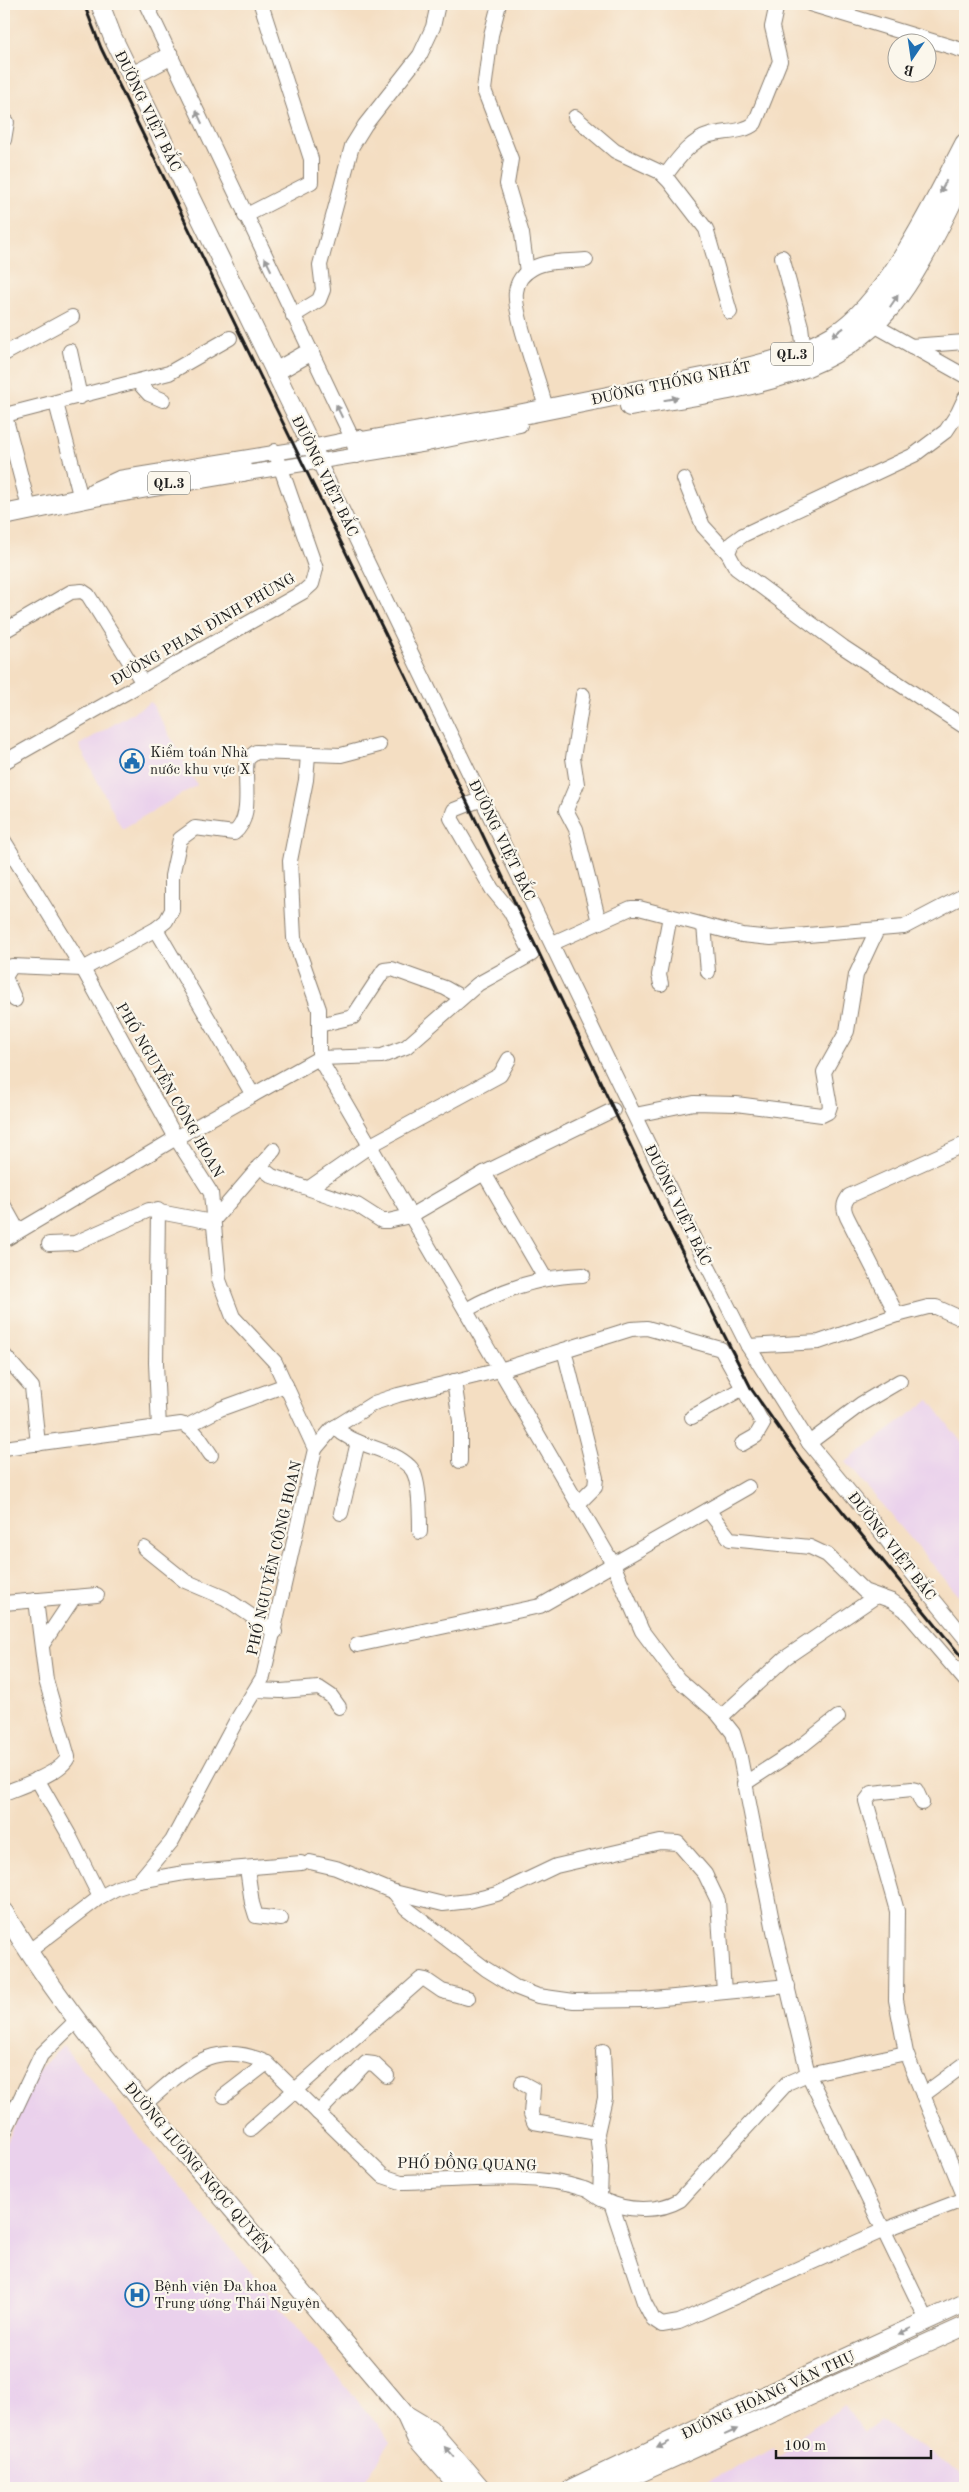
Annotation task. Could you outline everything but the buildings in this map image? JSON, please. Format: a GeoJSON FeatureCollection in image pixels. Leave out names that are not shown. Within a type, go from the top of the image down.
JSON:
{"type":"FeatureCollection","features":[{"type":"Feature","properties":{"kind":"highway","name":"ĐƯỜNG THỐNG NHẤT"},"geometry":{"type":"LineString","coordinates":[[359,446],[728,389],[782,376],[829,356],[868,320],[890,276],[935,202],[965,144]]}},
{"type":"Feature","properties":{"kind":"highway","name":"ĐƯỜNG THỐNG NHẤT"},"geometry":{"type":"LineString","coordinates":[[519,420],[730,372],[804,350],[868,320],[891,306],[920,260],[965,174]]}},
{"type":"Feature","properties":{"kind":"highway","name":"QL.3"},"geometry":{"type":"LineString","coordinates":[[4,508],[242,467]]}},
{"type":"Feature","properties":{"kind":"highway","name":"QL.3"},"geometry":{"type":"LineString","coordinates":[[4,515],[89,494]]}},
{"type":"Feature","properties":{"kind":"main road","name":"ĐƯỜNG VIỆT BẮC"},"geometry":{"type":"LineString","coordinates":[[100,4],[132,76],[315,454]]}},
{"type":"Feature","properties":{"kind":"main road"},"geometry":{"type":"LineString","coordinates":[[132,76],[170,56]]}},
{"type":"Feature","properties":{"kind":"main road"},"geometry":{"type":"LineString","coordinates":[[275,372],[310,352]]}},
{"type":"Feature","properties":{"kind":"main road","name":"ĐƯỜNG LƯƠNG NGỌC QUYẾN"},"geometry":{"type":"LineString","coordinates":[[4,1912],[28,1952],[76,2021],[143,2105],[405,2414],[416,2438],[460,2488]]}},
{"type":"Feature","properties":{"kind":"main road","name":"ĐƯỜNG HOÀNG VĂN THỤ"},"geometry":{"type":"LineString","coordinates":[[572,2488],[795,2381],[965,2303]]}},
{"type":"Feature","properties":{"kind":"main road","name":"ĐƯỜNG HOÀNG VĂN THỤ"},"geometry":{"type":"LineString","coordinates":[[607,2488],[965,2326]]}},
{"type":"Feature","properties":{"kind":"main road"},"geometry":{"type":"LineString","coordinates":[[795,2381],[804,2399]]}},
{"type":"Feature","properties":{"kind":"main road","name":"ĐƯỜNG LƯƠNG NGỌC QUYẾN"},"geometry":{"type":"LineString","coordinates":[[405,2414],[430,2429],[481,2488]]}},
{"type":"Feature","properties":{"kind":"street"},"geometry":{"type":"LineString","coordinates":[[89,494],[125,495],[279,467],[315,454],[359,446],[310,352],[146,4]]}},
{"type":"Feature","properties":{"kind":"street"},"geometry":{"type":"LineString","coordinates":[[245,216],[312,182],[311,159],[261,4]]}},
{"type":"Feature","properties":{"kind":"street"},"geometry":{"type":"LineString","coordinates":[[293,316],[319,300],[323,290],[320,266],[352,146],[365,125],[420,55],[433,27],[438,4]]}},
{"type":"Feature","properties":{"kind":"street"},"geometry":{"type":"LineString","coordinates":[[498,4],[491,35],[484,90],[511,159],[507,184],[522,234],[527,272]]}},
{"type":"Feature","properties":{"kind":"street"},"geometry":{"type":"LineString","coordinates":[[665,176],[681,156],[700,139],[709,135],[745,129],[755,123],[780,61],[772,27],[777,4]]}},
{"type":"Feature","properties":{"kind":"street"},"geometry":{"type":"LineString","coordinates":[[810,4],[965,51]]}},
{"type":"Feature","properties":{"kind":"street"},"geometry":{"type":"LineString","coordinates":[[575,117],[615,151],[665,176],[706,229],[730,312]]}},
{"type":"Feature","properties":{"kind":"street"},"geometry":{"type":"LineString","coordinates":[[4,140],[7,122]]}},
{"type":"Feature","properties":{"kind":"street"},"geometry":{"type":"LineString","coordinates":[[782,258],[801,326],[804,350]]}},
{"type":"Feature","properties":{"kind":"street"},"geometry":{"type":"LineString","coordinates":[[544,401],[516,302],[518,285],[527,272],[543,264],[586,260]]}},
{"type":"Feature","properties":{"kind":"street"},"geometry":{"type":"LineString","coordinates":[[4,354],[72,317]]}},
{"type":"Feature","properties":{"kind":"street"},"geometry":{"type":"LineString","coordinates":[[868,320],[910,346],[965,376]]}},
{"type":"Feature","properties":{"kind":"street"},"geometry":{"type":"LineString","coordinates":[[28,504],[4,414],[139,383],[183,367],[230,338]]}},
{"type":"Feature","properties":{"kind":"street"},"geometry":{"type":"LineString","coordinates":[[910,346],[965,342]]}},
{"type":"Feature","properties":{"kind":"street"},"geometry":{"type":"LineString","coordinates":[[70,351],[80,397]]}},
{"type":"Feature","properties":{"kind":"street"},"geometry":{"type":"LineString","coordinates":[[139,383],[149,394],[163,400]]}},
{"type":"Feature","properties":{"kind":"street"},"geometry":{"type":"LineString","coordinates":[[728,552],[732,543],[743,535],[914,455],[946,431],[965,398]]}},
{"type":"Feature","properties":{"kind":"street"},"geometry":{"type":"LineString","coordinates":[[56,403],[89,494]]}},
{"type":"Feature","properties":{"kind":"street"},"geometry":{"type":"LineString","coordinates":[[89,494],[119,478],[275,451],[315,454]]}},
{"type":"Feature","properties":{"kind":"street","name":"ĐƯỜNG PHAN ĐÌNH PHÙNG"},"geometry":{"type":"LineString","coordinates":[[4,762],[303,592],[312,584],[316,569],[275,451]]}},
{"type":"Feature","properties":{"kind":"street","name":"ĐƯỜNG VIỆT BẮC"},"geometry":{"type":"LineString","coordinates":[[315,454],[748,1346],[808,1443],[861,1506],[965,1638]]}},
{"type":"Feature","properties":{"kind":"street"},"geometry":{"type":"LineString","coordinates":[[684,479],[703,526],[728,552],[736,568],[843,647],[965,727]]}},
{"type":"Feature","properties":{"kind":"street"},"geometry":{"type":"LineString","coordinates":[[4,631],[71,592],[82,591],[88,595],[143,683]]}},
{"type":"Feature","properties":{"kind":"street"},"geometry":{"type":"LineString","coordinates":[[583,695],[573,758],[576,784],[566,810],[567,816],[576,829],[600,922]]}},
{"type":"Feature","properties":{"kind":"street"},"geometry":{"type":"LineString","coordinates":[[15,1000],[5,977],[12,966],[83,969],[156,929],[166,921],[172,910],[172,876],[180,839],[195,828],[234,833],[240,828],[245,810],[247,759],[256,752],[308,756],[341,755],[378,745]]}},
{"type":"Feature","properties":{"kind":"street"},"geometry":{"type":"LineString","coordinates":[[308,756],[306,780],[290,861],[294,938],[317,1003],[319,1058],[613,1564],[642,1631],[678,1679],[721,1717],[733,1734],[808,2074],[928,2320]]}},
{"type":"Feature","properties":{"kind":"street"},"geometry":{"type":"LineString","coordinates":[[4,1240],[176,1138],[319,1058],[382,1056],[406,1047],[478,984],[532,954],[510,911],[492,889],[451,818],[454,810],[482,799]]}},
{"type":"Feature","properties":{"kind":"street","name":"PHỐ NGUYỄN CÔNG HOAN"},"geometry":{"type":"LineString","coordinates":[[4,841],[83,969],[176,1138],[210,1193],[219,1280],[233,1317],[272,1357],[315,1449],[296,1525],[275,1632],[263,1677],[235,1723],[172,1841],[139,1881]]}},
{"type":"Feature","properties":{"kind":"street"},"geometry":{"type":"LineString","coordinates":[[553,943],[631,908],[639,908],[742,935],[771,938],[904,927],[965,895]]}},
{"type":"Feature","properties":{"kind":"street"},"geometry":{"type":"LineString","coordinates":[[661,984],[659,974],[670,916]]}},
{"type":"Feature","properties":{"kind":"street"},"geometry":{"type":"LineString","coordinates":[[704,925],[708,972]]}},
{"type":"Feature","properties":{"kind":"street"},"geometry":{"type":"LineString","coordinates":[[156,929],[253,1095]]}},
{"type":"Feature","properties":{"kind":"street"},"geometry":{"type":"LineString","coordinates":[[635,1115],[694,1103],[736,1104],[822,1115],[828,1112],[830,1106],[824,1072],[847,1032],[856,975],[877,930]]}},
{"type":"Feature","properties":{"kind":"street"},"geometry":{"type":"LineString","coordinates":[[319,1025],[351,1019],[380,974],[389,969],[444,988],[461,997]]}},
{"type":"Feature","properties":{"kind":"street"},"geometry":{"type":"LineString","coordinates":[[309,1188],[371,1145],[500,1075],[509,1059]]}},
{"type":"Feature","properties":{"kind":"street"},"geometry":{"type":"LineString","coordinates":[[259,1166],[272,1176],[357,1205],[384,1222],[410,1216],[484,1173],[614,1110]]}},
{"type":"Feature","properties":{"kind":"street"},"geometry":{"type":"LineString","coordinates":[[896,1315],[847,1217],[843,1208],[845,1201],[849,1196],[965,1144]]}},
{"type":"Feature","properties":{"kind":"street"},"geometry":{"type":"LineString","coordinates":[[49,1244],[76,1243],[144,1210],[158,1210],[212,1222],[274,1150]]}},
{"type":"Feature","properties":{"kind":"street"},"geometry":{"type":"LineString","coordinates":[[484,1173],[545,1278]]}},
{"type":"Feature","properties":{"kind":"street"},"geometry":{"type":"LineString","coordinates":[[4,1206],[18,1232]]}},
{"type":"Feature","properties":{"kind":"street"},"geometry":{"type":"LineString","coordinates":[[158,1210],[156,1363],[159,1428]]}},
{"type":"Feature","properties":{"kind":"street"},"geometry":{"type":"LineString","coordinates":[[466,1310],[496,1293],[545,1278],[583,1275]]}},
{"type":"Feature","properties":{"kind":"street"},"geometry":{"type":"LineString","coordinates":[[748,1346],[819,1342],[921,1308],[936,1307],[965,1320]]}},
{"type":"Feature","properties":{"kind":"street"},"geometry":{"type":"LineString","coordinates":[[315,1449],[335,1427],[374,1404],[500,1370],[631,1329],[647,1328],[721,1349],[762,1424],[756,1436],[742,1444]]}},
{"type":"Feature","properties":{"kind":"street"},"geometry":{"type":"LineString","coordinates":[[564,1350],[596,1478],[595,1486],[578,1504]]}},
{"type":"Feature","properties":{"kind":"street"},"geometry":{"type":"LineString","coordinates":[[4,1354],[32,1387],[38,1444]]}},
{"type":"Feature","properties":{"kind":"street"},"geometry":{"type":"LineString","coordinates":[[454,1381],[460,1421],[460,1461]]}},
{"type":"Feature","properties":{"kind":"street"},"geometry":{"type":"LineString","coordinates":[[808,1443],[860,1404],[900,1381]]}},
{"type":"Feature","properties":{"kind":"street"},"geometry":{"type":"LineString","coordinates":[[187,1426],[220,1409],[286,1385]]}},
{"type":"Feature","properties":{"kind":"street"},"geometry":{"type":"LineString","coordinates":[[692,1418],[743,1388]]}},
{"type":"Feature","properties":{"kind":"street"},"geometry":{"type":"LineString","coordinates":[[4,1448],[181,1424],[187,1426],[211,1455]]}},
{"type":"Feature","properties":{"kind":"street"},"geometry":{"type":"LineString","coordinates":[[335,1427],[345,1437],[392,1455],[413,1470],[419,1503],[420,1532]]}},
{"type":"Feature","properties":{"kind":"street"},"geometry":{"type":"LineString","coordinates":[[341,1513],[358,1442]]}},
{"type":"Feature","properties":{"kind":"street"},"geometry":{"type":"LineString","coordinates":[[357,1645],[540,1606],[748,1487]]}},
{"type":"Feature","properties":{"kind":"street"},"geometry":{"type":"LineString","coordinates":[[708,1510],[730,1539],[810,1546],[820,1550],[864,1592],[892,1601],[905,1610],[965,1680]]}},
{"type":"Feature","properties":{"kind":"street"},"geometry":{"type":"LineString","coordinates":[[144,1548],[185,1581],[225,1598],[275,1632]]}},
{"type":"Feature","properties":{"kind":"street"},"geometry":{"type":"LineString","coordinates":[[4,1602],[97,1595]]}},
{"type":"Feature","properties":{"kind":"street"},"geometry":{"type":"LineString","coordinates":[[42,1644],[74,1597]]}},
{"type":"Feature","properties":{"kind":"street"},"geometry":{"type":"LineString","coordinates":[[721,1717],[785,1658],[875,1597]]}},
{"type":"Feature","properties":{"kind":"street"},"geometry":{"type":"LineString","coordinates":[[4,1793],[37,1779],[63,1764],[68,1757],[46,1680],[36,1600]]}},
{"type":"Feature","properties":{"kind":"street"},"geometry":{"type":"LineString","coordinates":[[256,1690],[280,1691],[319,1688],[331,1696],[339,1707]]}},
{"type":"Feature","properties":{"kind":"street"},"geometry":{"type":"LineString","coordinates":[[744,1784],[799,1748],[838,1717]]}},
{"type":"Feature","properties":{"kind":"street"},"geometry":{"type":"LineString","coordinates":[[37,1779],[69,1835],[100,1898]]}},
{"type":"Feature","properties":{"kind":"street"},"geometry":{"type":"LineString","coordinates":[[603,2051],[605,2098],[597,2133],[605,2200],[644,2302],[653,2319],[662,2325],[679,2322],[884,2230],[965,2199],[906,2053],[896,2000],[897,1911],[866,1801],[872,1793],[912,1789],[916,1790],[922,1803]]}},
{"type":"Feature","properties":{"kind":"street"},"geometry":{"type":"LineString","coordinates":[[28,1952],[100,1898],[117,1888],[139,1881],[184,1874],[306,1862],[336,1868],[394,1892],[443,1904],[469,1901],[497,1894],[556,1866],[660,1842],[678,1843],[705,1874],[718,1901],[724,1992]]}},
{"type":"Feature","properties":{"kind":"street"},"geometry":{"type":"LineString","coordinates":[[247,1868],[256,1916],[281,1919]]}},
{"type":"Feature","properties":{"kind":"street"},"geometry":{"type":"LineString","coordinates":[[394,1892],[406,1908],[486,1969],[515,1987],[538,1996],[574,2001],[643,2000],[788,1986]]}},
{"type":"Feature","properties":{"kind":"street"},"geometry":{"type":"LineString","coordinates":[[251,2129],[421,1979],[426,1980],[442,1991],[468,1998]]}},
{"type":"Feature","properties":{"kind":"street"},"geometry":{"type":"LineString","coordinates":[[4,2133],[41,2055],[76,2021]]}},
{"type":"Feature","properties":{"kind":"street","name":"PHỐ ĐỒNG QUANG"},"geometry":{"type":"LineString","coordinates":[[143,2105],[190,2067],[214,2054],[250,2055],[267,2063],[383,2176],[391,2180],[402,2182],[534,2179],[585,2189],[605,2200],[633,2209],[664,2206],[680,2200],[787,2083],[808,2074],[906,2053]]}},
{"type":"Feature","properties":{"kind":"street"},"geometry":{"type":"LineString","coordinates":[[224,2096],[267,2063]]}},
{"type":"Feature","properties":{"kind":"street"},"geometry":{"type":"LineString","coordinates":[[318,2113],[366,2063],[374,2064],[387,2076]]}},
{"type":"Feature","properties":{"kind":"street"},"geometry":{"type":"LineString","coordinates":[[923,2095],[965,2064]]}},
{"type":"Feature","properties":{"kind":"street"},"geometry":{"type":"LineString","coordinates":[[522,2083],[533,2089],[531,2114],[534,2122],[597,2133]]}},
{"type":"Feature","properties":{"kind":"shaded area"},"geometry":{"type":"Polygon","coordinates":[[[151,702],[197,785],[122,829],[79,745],[151,702]]]}},
{"type":"Feature","properties":{"kind":"shaded area"},"geometry":{"type":"Polygon","coordinates":[[[929,1400],[965,1447],[965,1603],[846,1462],[929,1400]]]}},
{"type":"Feature","properties":{"kind":"shaded area","name":"Bệnh viện Đa khoa Trung ương Thái Nguyên"},"geometry":{"type":"Polygon","coordinates":[[[63,2046],[391,2441],[360,2488],[4,2488],[4,2149],[39,2069],[63,2046]]]}},
{"type":"Feature","properties":{"kind":"shaded area"},"geometry":{"type":"Polygon","coordinates":[[[845,2405],[864,2432],[880,2420],[965,2476],[965,2488],[695,2488],[774,2448],[779,2458],[803,2434],[845,2405]]]}},
{"type":"Feature","properties":{"kind":"railway"},"geometry":{"type":"LineString","coordinates":[[84,4],[101,48],[468,804],[667,1222],[752,1390],[802,1461],[965,1661]]}},
{"type":"Feature","properties":{"kind":"place","name":"Kiểm toán Nhà nước khu vực X"},"geometry":{"type":"Point","coordinates":[132,761]}},
{"type":"Feature","properties":{"kind":"place","name":"Bệnh viện Đa khoa Trung ương Thái Nguyên"},"geometry":{"type":"Point","coordinates":[137,2295]}}]}
